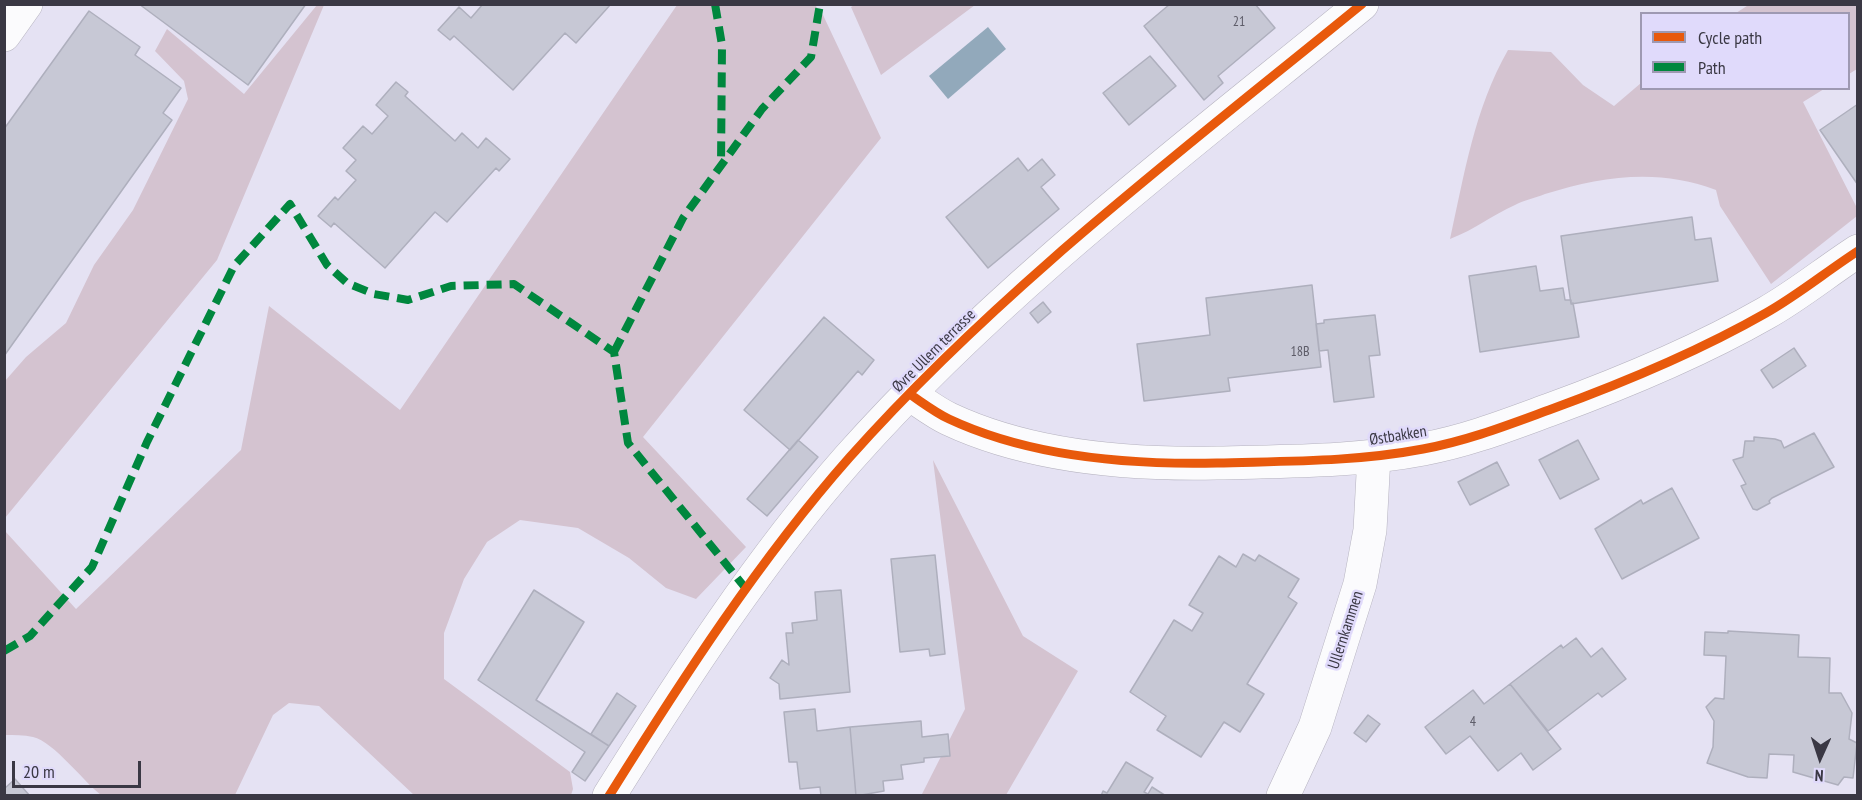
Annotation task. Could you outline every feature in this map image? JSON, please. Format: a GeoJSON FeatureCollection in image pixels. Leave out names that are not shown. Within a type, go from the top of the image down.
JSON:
{"type":"FeatureCollection","features":[{"type":"Feature","properties":{"kind":"street"},"geometry":{"type":"LineString","coordinates":[[4,35],[26,4]]}},
{"type":"Feature","properties":{"kind":"street","name":"Øvre Ullern terrasse"},"geometry":{"type":"LineString","coordinates":[[609,795],[670,698],[747,590],[849,458],[991,316],[1064,251],[1362,4]]}},
{"type":"Feature","properties":{"kind":"street","name":"Østbakken"},"geometry":{"type":"LineString","coordinates":[[911,395],[947,418],[986,434],[1029,446],[1099,457],[1178,464],[1301,463],[1424,449],[1481,435],[1618,385],[1700,349],[1768,312],[1857,251]]}},
{"type":"Feature","properties":{"kind":"street","name":"Ullernkammen"},"geometry":{"type":"LineString","coordinates":[[1283,795],[1315,727],[1360,584],[1370,530],[1374,456]]}},
{"type":"Feature","properties":{"kind":"shaded area"},"geometry":{"type":"Polygon","coordinates":[[[856,4],[975,5],[881,75],[851,7],[856,4]]]}},
{"type":"Feature","properties":{"kind":"shaded area"},"geometry":{"type":"Polygon","coordinates":[[[1750,4],[1857,5],[1857,69],[1850,73],[1850,12],[1738,12],[1750,4]]]}},
{"type":"Feature","properties":{"kind":"shaded area"},"geometry":{"type":"Polygon","coordinates":[[[317,5],[324,5],[217,260],[5,518],[5,381],[26,357],[66,323],[94,265],[133,210],[188,99],[184,81],[155,51],[167,29],[244,94],[317,5]]]}},
{"type":"Feature","properties":{"kind":"shaded area"},"geometry":{"type":"Polygon","coordinates":[[[677,5],[815,5],[823,15],[881,138],[643,437],[746,547],[696,599],[666,588],[629,558],[578,528],[520,520],[487,542],[464,579],[444,633],[444,679],[570,772],[573,789],[571,795],[414,795],[319,706],[289,703],[273,715],[235,795],[101,795],[59,754],[41,740],[30,736],[5,735],[5,531],[76,609],[241,450],[269,306],[400,410],[677,5]]]}},
{"type":"Feature","properties":{"kind":"shaded area"},"geometry":{"type":"Polygon","coordinates":[[[1508,50],[1551,52],[1583,85],[1614,106],[1640,84],[1640,90],[1822,90],[1803,102],[1857,208],[1857,216],[1771,284],[1720,206],[1716,190],[1673,179],[1630,177],[1566,188],[1518,203],[1450,239],[1472,142],[1496,73],[1508,50]]]}},
{"type":"Feature","properties":{"kind":"shaded area"},"geometry":{"type":"Polygon","coordinates":[[[933,460],[1023,636],[1078,671],[1006,795],[921,796],[965,709],[933,460]]]}},
{"type":"Feature","properties":{"kind":"water"},"geometry":{"type":"Polygon","coordinates":[[[988,27],[1006,49],[948,99],[929,76],[988,27]]]}},
{"type":"Feature","properties":{"kind":"building"},"geometry":{"type":"Polygon","coordinates":[[[139,4],[306,4],[248,85],[139,4]]]}},
{"type":"Feature","properties":{"kind":"building"},"geometry":{"type":"Polygon","coordinates":[[[483,4],[611,4],[576,43],[565,33],[513,90],[454,36],[450,40],[438,30],[459,7],[471,18],[483,4]]]}},
{"type":"Feature","properties":{"kind":"building"},"geometry":{"type":"Polygon","coordinates":[[[1170,4],[1255,4],[1275,28],[1218,76],[1223,83],[1204,100],[1144,26],[1170,4]]]}},
{"type":"Feature","properties":{"kind":"building"},"geometry":{"type":"Polygon","coordinates":[[[89,11],[140,47],[135,55],[181,88],[163,113],[172,120],[4,356],[4,129],[89,11]]]}},
{"type":"Feature","properties":{"kind":"building"},"geometry":{"type":"Polygon","coordinates":[[[1150,56],[1176,86],[1129,125],[1103,93],[1150,56]]]}},
{"type":"Feature","properties":{"kind":"building"},"geometry":{"type":"Polygon","coordinates":[[[396,82],[408,92],[405,96],[455,141],[462,133],[478,148],[486,138],[510,159],[499,171],[496,168],[447,222],[435,212],[385,268],[334,223],[331,227],[318,216],[335,197],[338,200],[356,180],[346,171],[356,160],[343,148],[363,126],[372,134],[388,116],[376,105],[396,82]]]}},
{"type":"Feature","properties":{"kind":"building"},"geometry":{"type":"Polygon","coordinates":[[[1858,104],[1858,185],[1820,130],[1858,104]]]}},
{"type":"Feature","properties":{"kind":"building"},"geometry":{"type":"Polygon","coordinates":[[[1018,158],[1028,171],[1042,159],[1055,175],[1041,187],[1059,209],[988,268],[946,217],[1018,158]]]}},
{"type":"Feature","properties":{"kind":"building"},"geometry":{"type":"Polygon","coordinates":[[[1692,217],[1695,240],[1711,238],[1718,281],[1571,304],[1561,236],[1692,217]]]}},
{"type":"Feature","properties":{"kind":"building"},"geometry":{"type":"Polygon","coordinates":[[[1536,266],[1540,291],[1563,288],[1565,300],[1571,300],[1571,304],[1573,303],[1579,337],[1480,352],[1469,276],[1536,266]]]}},
{"type":"Feature","properties":{"kind":"building"},"geometry":{"type":"Polygon","coordinates":[[[1312,285],[1321,367],[1228,378],[1230,391],[1144,401],[1137,344],[1210,335],[1206,298],[1312,285]]]}},
{"type":"Feature","properties":{"kind":"building"},"geometry":{"type":"Polygon","coordinates":[[[1043,302],[1051,312],[1038,323],[1030,313],[1043,302]]]}},
{"type":"Feature","properties":{"kind":"building"},"geometry":{"type":"Polygon","coordinates":[[[1375,315],[1380,355],[1369,356],[1374,397],[1334,402],[1328,350],[1319,351],[1316,324],[1324,323],[1324,320],[1375,315]]]}},
{"type":"Feature","properties":{"kind":"building"},"geometry":{"type":"Polygon","coordinates":[[[824,317],[874,360],[862,375],[858,371],[790,450],[744,410],[824,317]]]}},
{"type":"Feature","properties":{"kind":"building"},"geometry":{"type":"Polygon","coordinates":[[[1794,348],[1806,366],[1773,388],[1761,370],[1794,348]]]}},
{"type":"Feature","properties":{"kind":"building"},"geometry":{"type":"Polygon","coordinates":[[[1814,433],[1834,467],[1772,498],[1770,503],[1757,510],[1753,509],[1741,486],[1746,484],[1733,460],[1743,457],[1745,441],[1754,441],[1754,437],[1775,439],[1781,441],[1784,448],[1814,433]]]}},
{"type":"Feature","properties":{"kind":"building"},"geometry":{"type":"Polygon","coordinates":[[[798,440],[818,457],[767,516],[747,499],[798,440]]]}},
{"type":"Feature","properties":{"kind":"building"},"geometry":{"type":"Polygon","coordinates":[[[1578,440],[1599,479],[1560,499],[1539,460],[1578,440]]]}},
{"type":"Feature","properties":{"kind":"building"},"geometry":{"type":"Polygon","coordinates":[[[1497,462],[1509,485],[1470,505],[1458,482],[1497,462]]]}},
{"type":"Feature","properties":{"kind":"building"},"geometry":{"type":"Polygon","coordinates":[[[1672,488],[1699,538],[1622,579],[1595,529],[1641,500],[1643,504],[1672,488]]]}},
{"type":"Feature","properties":{"kind":"building"},"geometry":{"type":"Polygon","coordinates":[[[1243,554],[1255,561],[1259,555],[1299,579],[1288,597],[1297,603],[1247,684],[1264,694],[1240,732],[1224,722],[1201,757],[1157,730],[1166,716],[1130,692],[1174,620],[1192,631],[1203,613],[1189,605],[1219,556],[1236,567],[1243,554]]]}},
{"type":"Feature","properties":{"kind":"building"},"geometry":{"type":"Polygon","coordinates":[[[935,555],[945,654],[930,656],[929,649],[900,652],[891,559],[935,555]]]}},
{"type":"Feature","properties":{"kind":"building"},"geometry":{"type":"Polygon","coordinates":[[[534,590],[584,622],[536,700],[609,746],[585,781],[572,772],[585,752],[478,680],[534,590]]]}},
{"type":"Feature","properties":{"kind":"building"},"geometry":{"type":"Polygon","coordinates":[[[841,590],[850,692],[780,699],[779,684],[770,678],[782,660],[789,665],[786,633],[793,633],[792,623],[817,620],[815,592],[841,590]]]}},
{"type":"Feature","properties":{"kind":"building"},"geometry":{"type":"Polygon","coordinates":[[[1728,631],[1799,635],[1798,657],[1830,658],[1829,693],[1841,693],[1852,713],[1849,739],[1857,743],[1853,778],[1844,777],[1838,785],[1793,772],[1794,755],[1769,754],[1767,778],[1748,777],[1707,763],[1713,747],[1714,721],[1706,707],[1715,698],[1724,699],[1726,656],[1704,655],[1705,632],[1728,633],[1728,631]]]}},
{"type":"Feature","properties":{"kind":"building"},"geometry":{"type":"Polygon","coordinates":[[[1576,638],[1591,657],[1602,648],[1626,679],[1602,697],[1598,693],[1548,731],[1510,684],[1561,645],[1563,648],[1576,638]]]}},
{"type":"Feature","properties":{"kind":"building"},"geometry":{"type":"Polygon","coordinates":[[[1510,684],[1561,749],[1533,770],[1521,753],[1498,771],[1470,736],[1446,754],[1425,727],[1473,690],[1484,704],[1510,684]]]}},
{"type":"Feature","properties":{"kind":"building"},"geometry":{"type":"Polygon","coordinates":[[[617,693],[636,706],[609,746],[591,734],[617,693]]]}},
{"type":"Feature","properties":{"kind":"building"},"geometry":{"type":"Polygon","coordinates":[[[815,709],[817,731],[850,727],[856,796],[821,796],[820,787],[800,789],[797,762],[789,762],[784,712],[815,709]]]}},
{"type":"Feature","properties":{"kind":"building"},"geometry":{"type":"Polygon","coordinates":[[[1368,715],[1380,724],[1366,742],[1354,733],[1368,715]]]}},
{"type":"Feature","properties":{"kind":"building"},"geometry":{"type":"Polygon","coordinates":[[[921,721],[922,737],[948,734],[950,756],[924,758],[924,762],[901,765],[903,779],[883,781],[884,791],[856,796],[850,727],[921,721]]]}},
{"type":"Feature","properties":{"kind":"building"},"geometry":{"type":"Polygon","coordinates":[[[1126,762],[1153,778],[1144,792],[1148,794],[1152,787],[1166,796],[1101,796],[1103,791],[1107,793],[1126,762]]]}},
{"type":"Feature","properties":{"kind":"building"},"geometry":{"type":"Polygon","coordinates":[[[15,779],[30,796],[4,796],[4,789],[15,779]]]}},
{"type":"Feature","properties":{"kind":"marked path"},"geometry":{"type":"LineString","coordinates":[[715,4],[722,45],[721,166]]}},
{"type":"Feature","properties":{"kind":"marked path"},"geometry":{"type":"LineString","coordinates":[[614,352],[683,218],[762,109],[811,57],[820,4]]}},
{"type":"Feature","properties":{"kind":"marked path"},"geometry":{"type":"LineString","coordinates":[[4,651],[30,636],[92,567],[147,442],[234,266],[290,204],[327,265],[347,283],[374,294],[408,300],[451,286],[514,284],[614,352],[628,443],[747,590]]}},
{"type":"Feature","properties":{"kind":"cycle path"},"geometry":{"type":"LineString","coordinates":[[609,796],[664,709],[752,579],[849,458],[907,396],[968,335],[1096,221],[1362,4]]}},
{"type":"Feature","properties":{"kind":"cycle path"},"geometry":{"type":"LineString","coordinates":[[911,395],[944,417],[980,432],[1046,450],[1080,456],[1149,462],[1217,463],[1320,460],[1397,453],[1439,446],[1487,432],[1632,378],[1713,341],[1766,313],[1790,299],[1858,251]]}}]}
